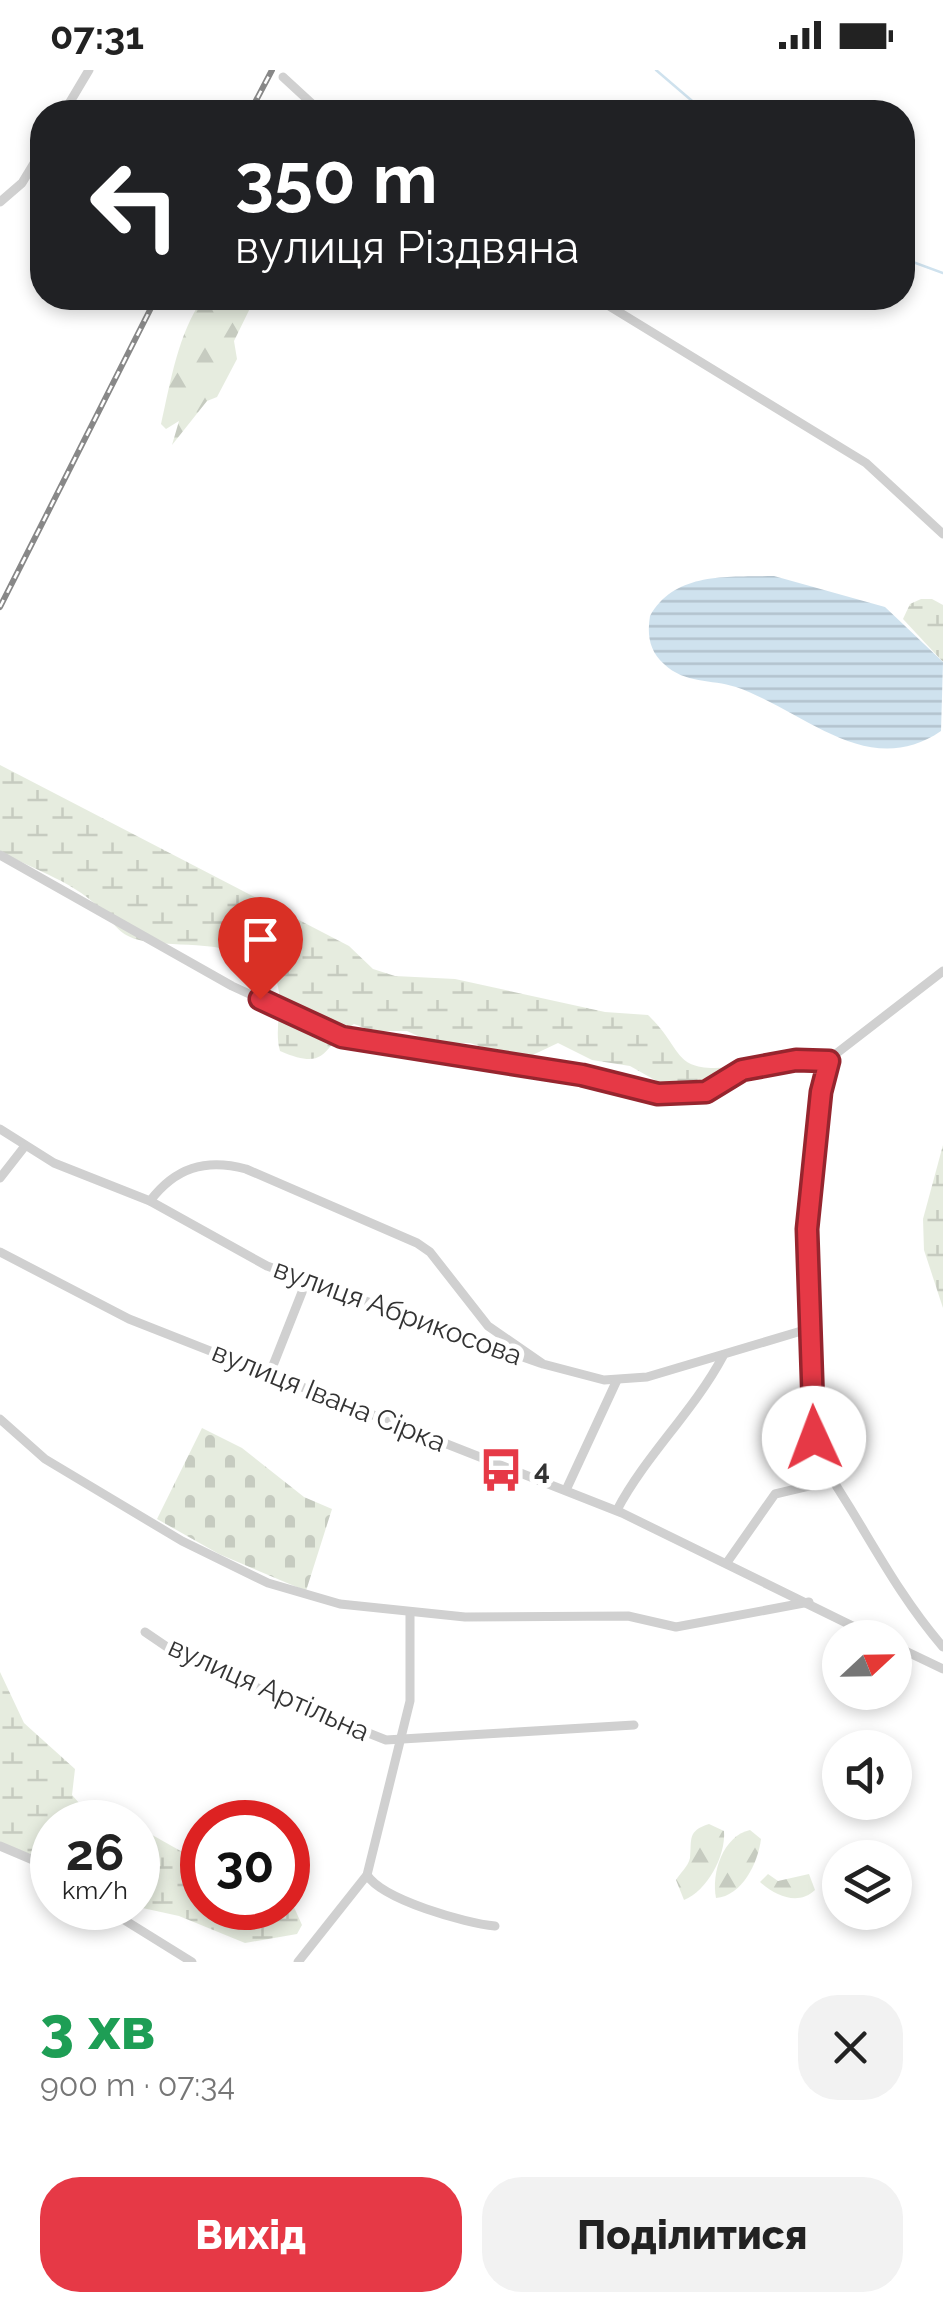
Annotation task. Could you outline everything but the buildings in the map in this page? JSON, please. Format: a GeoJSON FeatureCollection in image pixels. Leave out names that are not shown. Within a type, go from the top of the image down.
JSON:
{"type":"FeatureCollection","features":[{"type":"Feature","properties":{"kind":"street"},"geometry":{"type":"LineString","coordinates":[[71,100],[89,70]]}},
{"type":"Feature","properties":{"kind":"street"},"geometry":{"type":"LineString","coordinates":[[283,77],[309,100]]}},
{"type":"Feature","properties":{"kind":"street"},"geometry":{"type":"LineString","coordinates":[[0,202],[22,183],[30,170]]}},
{"type":"Feature","properties":{"kind":"street"},"geometry":{"type":"LineString","coordinates":[[616,310],[866,463],[943,534]]}},
{"type":"Feature","properties":{"kind":"street"},"geometry":{"type":"LineString","coordinates":[[0,855],[232,986],[342,1037],[489,1058],[658,1094],[706,1092],[742,1070],[796,1060],[829,1061]]}},
{"type":"Feature","properties":{"kind":"street"},"geometry":{"type":"LineString","coordinates":[[943,971],[829,1061],[821,1092],[807,1229],[812,1428],[830,1482],[905,1602],[943,1647]]}},
{"type":"Feature","properties":{"kind":"street","name":"вулиця Абрикосова"},"geometry":{"type":"LineString","coordinates":[[0,1128],[25,1146],[95,1182],[150,1201],[268,1266],[542,1364],[617,1380],[647,1378],[808,1329]]}},
{"type":"Feature","properties":{"kind":"street"},"geometry":{"type":"LineString","coordinates":[[0,1178],[25,1146]]}},
{"type":"Feature","properties":{"kind":"street","name":"вулиця Абрикосова"},"geometry":{"type":"LineString","coordinates":[[150,1201],[184,1170],[228,1164],[354,1214],[430,1252],[480,1319],[542,1364]]}},
{"type":"Feature","properties":{"kind":"street","name":"вулиця Івана Сірка"},"geometry":{"type":"LineString","coordinates":[[0,1252],[102,1306],[616,1510],[843,1620]]}},
{"type":"Feature","properties":{"kind":"street"},"geometry":{"type":"LineString","coordinates":[[270,1373],[308,1278]]}},
{"type":"Feature","properties":{"kind":"street"},"geometry":{"type":"LineString","coordinates":[[616,1510],[723,1356]]}},
{"type":"Feature","properties":{"kind":"street"},"geometry":{"type":"LineString","coordinates":[[566,1490],[617,1380]]}},
{"type":"Feature","properties":{"kind":"street"},"geometry":{"type":"LineString","coordinates":[[0,1419],[45,1459],[76,1480],[239,1571],[340,1604],[410,1613],[628,1616],[676,1627],[809,1602]]}},
{"type":"Feature","properties":{"kind":"street"},"geometry":{"type":"LineString","coordinates":[[728,1561],[774,1494],[830,1482]]}},
{"type":"Feature","properties":{"kind":"street"},"geometry":{"type":"LineString","coordinates":[[298,1962],[368,1875],[413,1678],[410,1613]]}},
{"type":"Feature","properties":{"kind":"street","name":"вулиця Артільна"},"geometry":{"type":"LineString","coordinates":[[145,1632],[167,1646],[370,1736],[400,1740],[634,1726]]}},
{"type":"Feature","properties":{"kind":"street"},"geometry":{"type":"LineString","coordinates":[[912,1654],[943,1669]]}},
{"type":"Feature","properties":{"kind":"street"},"geometry":{"type":"LineString","coordinates":[[0,1846],[30,1859]]}},
{"type":"Feature","properties":{"kind":"street"},"geometry":{"type":"LineString","coordinates":[[368,1875],[392,1896],[463,1922],[495,1926]]}},
{"type":"Feature","properties":{"kind":"street"},"geometry":{"type":"LineString","coordinates":[[140,1930],[192,1962]]}},
{"type":"Feature","properties":{"kind":"green space"},"geometry":{"type":"Polygon","coordinates":[[[249,310],[234,341],[237,359],[217,397],[207,401],[172,445],[179,421],[166,429],[161,424],[181,342],[194,312],[249,310]]]}},
{"type":"Feature","properties":{"kind":"green space"},"geometry":{"type":"Polygon","coordinates":[[[921,599],[943,605],[943,662],[903,619],[910,604],[921,599]]]}},
{"type":"Feature","properties":{"kind":"green space"},"geometry":{"type":"Polygon","coordinates":[[[0,765],[349,946],[373,969],[395,976],[455,979],[605,1012],[648,1015],[690,1064],[741,1066],[727,1076],[682,1088],[662,1084],[630,1066],[592,1060],[558,1043],[522,1060],[470,1043],[433,1043],[407,1031],[373,1031],[354,1024],[317,1058],[280,1051],[277,984],[263,964],[231,950],[133,938],[81,893],[0,851],[0,765]]]}},
{"type":"Feature","properties":{"kind":"green space"},"geometry":{"type":"Polygon","coordinates":[[[943,1145],[943,1308],[924,1250],[923,1219],[943,1145]]]}},
{"type":"Feature","properties":{"kind":"green space"},"geometry":{"type":"Polygon","coordinates":[[[202,1428],[242,1448],[304,1497],[332,1509],[306,1591],[219,1554],[157,1519],[202,1428]]]}},
{"type":"Feature","properties":{"kind":"green space"},"geometry":{"type":"Polygon","coordinates":[[[0,1672],[24,1723],[75,1769],[72,1795],[76,1800],[30,1800],[30,1854],[0,1843],[0,1672]]]}},
{"type":"Feature","properties":{"kind":"green space"},"geometry":{"type":"Polygon","coordinates":[[[709,1824],[724,1831],[722,1851],[707,1881],[684,1900],[676,1880],[689,1861],[694,1833],[709,1824]]]}},
{"type":"Feature","properties":{"kind":"green space"},"geometry":{"type":"Polygon","coordinates":[[[750,1830],[761,1839],[752,1868],[734,1891],[716,1898],[715,1878],[721,1857],[733,1840],[750,1830]]]}},
{"type":"Feature","properties":{"kind":"green space"},"geometry":{"type":"Polygon","coordinates":[[[160,1839],[180,1851],[179,1916],[160,1912],[160,1839]]]}},
{"type":"Feature","properties":{"kind":"green space"},"geometry":{"type":"Polygon","coordinates":[[[768,1874],[778,1881],[809,1874],[815,1890],[794,1898],[780,1895],[760,1882],[768,1874]]]}},
{"type":"Feature","properties":{"kind":"green space"},"geometry":{"type":"Polygon","coordinates":[[[213,1930],[299,1930],[297,1934],[245,1943],[213,1930]]]}},
{"type":"Feature","properties":{"kind":"water"},"geometry":{"type":"Polygon","coordinates":[[[774,576],[885,607],[943,662],[941,731],[914,744],[888,749],[862,745],[837,737],[736,687],[681,675],[655,654],[649,636],[650,616],[674,591],[704,580],[774,576]]]}},
{"type":"Feature","properties":{"kind":"waterway"},"geometry":{"type":"LineString","coordinates":[[656,70],[691,100]]}},
{"type":"Feature","properties":{"kind":"waterway"},"geometry":{"type":"LineString","coordinates":[[915,263],[943,273]]}},
{"type":"Feature","properties":{"kind":"railway"},"geometry":{"type":"LineString","coordinates":[[256,100],[272,70]]}},
{"type":"Feature","properties":{"kind":"railway"},"geometry":{"type":"LineString","coordinates":[[0,607],[150,310]]}},
{"type":"Feature","properties":{"kind":"place","name":"4"},"geometry":{"type":"Point","coordinates":[501,1470]}},
{"type":"Feature","properties":{"kind":"route"},"geometry":{"type":"LineString","coordinates":[[260,999],[342,1037],[582,1075],[658,1094],[718,1089],[742,1070],[796,1060],[829,1061],[821,1092],[807,1229],[814,1438]]}}]}
